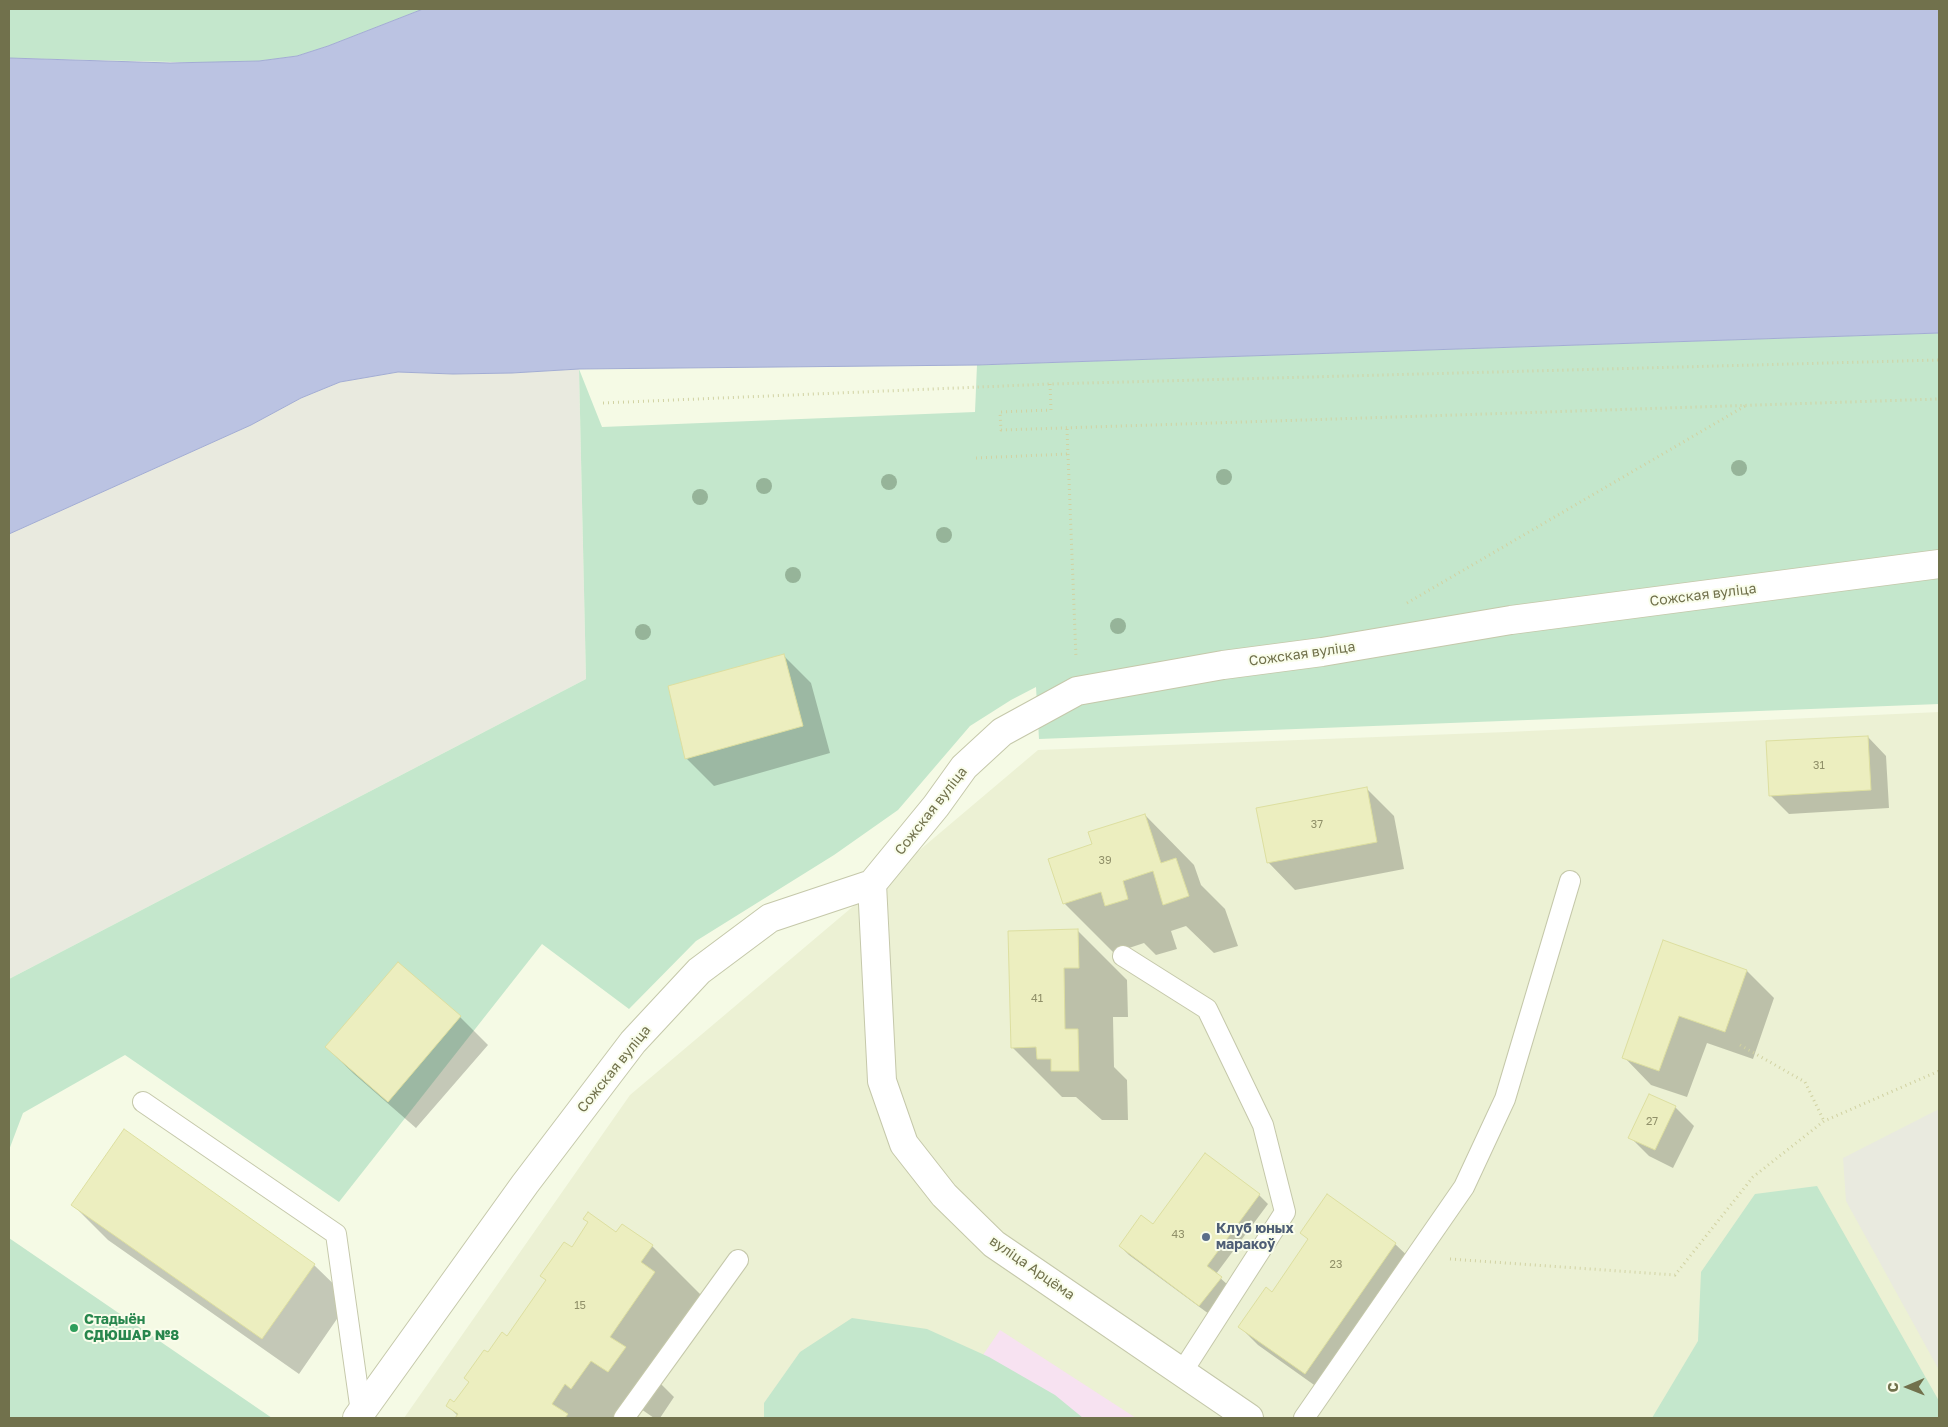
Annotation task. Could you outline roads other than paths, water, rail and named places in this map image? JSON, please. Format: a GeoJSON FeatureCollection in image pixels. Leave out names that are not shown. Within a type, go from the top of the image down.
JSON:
{"type":"FeatureCollection","features":[{"type":"Feature","properties":{"kind":"street","name":"Сожская вуліца"},"geometry":{"type":"LineString","coordinates":[[359,1415],[525,1184],[633,1042],[699,971],[770,918],[872,884],[936,806],[964,767],[1002,732],[1078,691],[1223,665],[1322,652],[1511,620],[1939,564]]}},
{"type":"Feature","properties":{"kind":"street","name":"вуліца Арцёма"},"geometry":{"type":"LineString","coordinates":[[872,884],[882,1081],[904,1144],[944,1195],[994,1244],[1249,1418]]}},
{"type":"Feature","properties":{"kind":"lane"},"geometry":{"type":"LineString","coordinates":[[1304,1418],[1464,1187],[1505,1099],[1570,881]]}},
{"type":"Feature","properties":{"kind":"lane"},"geometry":{"type":"LineString","coordinates":[[1123,956],[1207,1009],[1263,1125],[1285,1212],[1182,1372]]}},
{"type":"Feature","properties":{"kind":"lane"},"geometry":{"type":"LineString","coordinates":[[143,1102],[336,1234],[359,1415]]}},
{"type":"Feature","properties":{"kind":"lane"},"geometry":{"type":"LineString","coordinates":[[624,1418],[738,1260]]}},
{"type":"Feature","properties":{"kind":"water"},"geometry":{"type":"Polygon","coordinates":[[[423,9],[1939,9],[1939,333],[977,365],[579,369],[453,374],[398,372],[340,382],[301,398],[251,425],[9,534],[9,58],[170,63],[259,61],[297,56],[423,9]]]}},
{"type":"Feature","properties":{"kind":"place","name":"Клуб юных маракоў"},"geometry":{"type":"Point","coordinates":[1206,1237]}},
{"type":"Feature","properties":{"kind":"place","name":"Стадыён СДЮШАР №8"},"geometry":{"type":"Point","coordinates":[74,1328]}}]}
